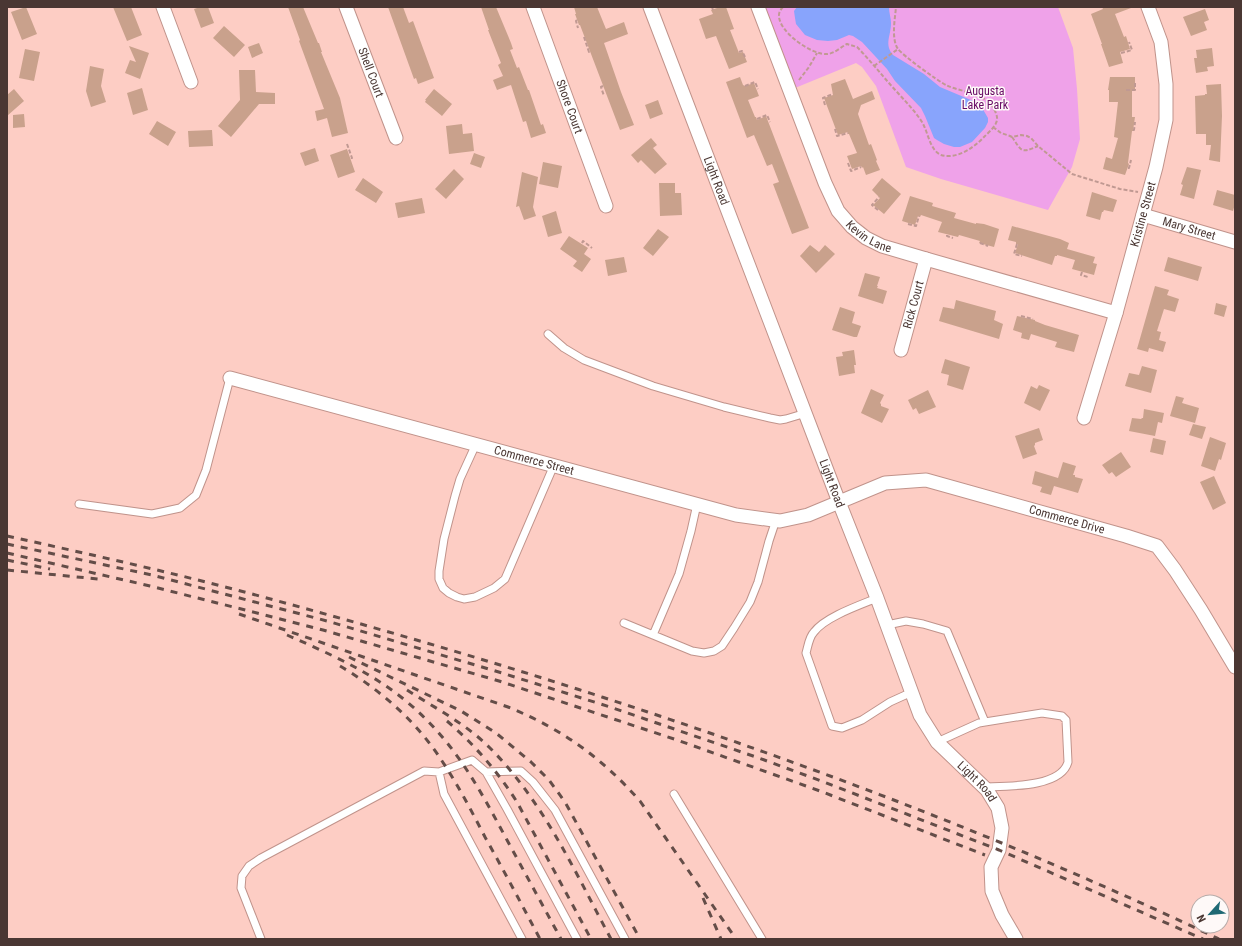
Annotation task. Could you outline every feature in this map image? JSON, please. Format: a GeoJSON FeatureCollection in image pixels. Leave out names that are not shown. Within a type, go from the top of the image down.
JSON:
{"type":"FeatureCollection","features":[{"type":"Feature","properties":{"kind":"street"},"geometry":{"type":"LineString","coordinates":[[163,7],[192,82]]}},
{"type":"Feature","properties":{"kind":"street","name":"Shell Court"},"geometry":{"type":"LineString","coordinates":[[346,7],[396,138]]}},
{"type":"Feature","properties":{"kind":"street","name":"Shore Court"},"geometry":{"type":"LineString","coordinates":[[532,7],[606,206]]}},
{"type":"Feature","properties":{"kind":"street","name":"Light Road"},"geometry":{"type":"LineString","coordinates":[[650,7],[877,598],[920,715],[937,742],[987,790],[998,808],[1002,828],[999,850],[991,867],[992,892],[1002,915],[1016,939]]}},
{"type":"Feature","properties":{"kind":"street","name":"Kevin Lane"},"geometry":{"type":"LineString","coordinates":[[758,7],[825,183],[838,211],[852,227],[866,238],[882,246],[1116,313]]}},
{"type":"Feature","properties":{"kind":"street","name":"Kristine Street"},"geometry":{"type":"LineString","coordinates":[[1084,418],[1116,313],[1143,215],[1158,160],[1166,120],[1166,84],[1161,42],[1148,7]]}},
{"type":"Feature","properties":{"kind":"street","name":"Mary Street"},"geometry":{"type":"LineString","coordinates":[[1143,215],[1235,242]]}},
{"type":"Feature","properties":{"kind":"street","name":"Rick Court"},"geometry":{"type":"LineString","coordinates":[[901,350],[926,259]]}},
{"type":"Feature","properties":{"kind":"street","name":"Commerce Street"},"geometry":{"type":"LineString","coordinates":[[230,378],[736,515],[780,521],[808,515],[839,502]]}},
{"type":"Feature","properties":{"kind":"street","name":"Commerce Drive"},"geometry":{"type":"LineString","coordinates":[[839,502],[885,483],[926,480],[1157,546],[1202,610],[1235,667]]}},
{"type":"Feature","properties":{"kind":"lane"},"geometry":{"type":"LineString","coordinates":[[548,334],[564,348],[584,360],[653,386],[724,407],[780,420],[806,413]]}},
{"type":"Feature","properties":{"kind":"lane"},"geometry":{"type":"LineString","coordinates":[[79,504],[152,514],[180,508],[196,495],[206,470],[230,378]]}},
{"type":"Feature","properties":{"kind":"lane"},"geometry":{"type":"LineString","coordinates":[[476,444],[460,479],[444,539],[439,571],[439,579],[443,588],[457,597],[464,599],[474,597],[494,588],[505,578],[554,466]]}},
{"type":"Feature","properties":{"kind":"lane"},"geometry":{"type":"LineString","coordinates":[[653,635],[679,574],[692,531],[698,504]]}},
{"type":"Feature","properties":{"kind":"lane"},"geometry":{"type":"LineString","coordinates":[[624,623],[692,651],[704,653],[714,651],[722,646],[738,621],[758,582],[776,520]]}},
{"type":"Feature","properties":{"kind":"lane"},"geometry":{"type":"LineString","coordinates":[[877,598],[830,619],[814,632],[809,641],[806,653],[832,726],[842,728],[862,720],[890,702],[912,692]]}},
{"type":"Feature","properties":{"kind":"lane"},"geometry":{"type":"LineString","coordinates":[[887,625],[906,622],[923,624],[947,631],[985,722]]}},
{"type":"Feature","properties":{"kind":"lane"},"geometry":{"type":"LineString","coordinates":[[937,742],[979,723],[1042,713],[1062,716],[1066,720],[1067,768],[1053,778],[1027,785],[984,787]]}},
{"type":"Feature","properties":{"kind":"lane"},"geometry":{"type":"LineString","coordinates":[[261,939],[241,888],[242,876],[248,866],[424,770],[439,772],[472,760],[486,772],[577,939]]}},
{"type":"Feature","properties":{"kind":"lane"},"geometry":{"type":"LineString","coordinates":[[486,772],[521,771],[533,782],[555,810],[625,939]]}},
{"type":"Feature","properties":{"kind":"lane"},"geometry":{"type":"LineString","coordinates":[[439,772],[444,794],[522,939]]}},
{"type":"Feature","properties":{"kind":"lane"},"geometry":{"type":"LineString","coordinates":[[674,794],[762,939]]}},
{"type":"Feature","properties":{"kind":"path"},"geometry":{"type":"LineString","coordinates":[[783,7],[779,17],[785,29],[796,40],[810,50],[817,53],[827,54],[845,45],[850,44],[857,47],[919,117],[927,131],[933,148],[940,154],[946,157],[954,156],[970,150],[996,123],[997,118],[994,108],[990,103],[976,95],[947,86],[898,49],[894,41],[896,7]]}},
{"type":"Feature","properties":{"kind":"path"},"geometry":{"type":"LineString","coordinates":[[577,20],[578,28]]}},
{"type":"Feature","properties":{"kind":"path"},"geometry":{"type":"LineString","coordinates":[[584,37],[589,52],[590,51]]}},
{"type":"Feature","properties":{"kind":"path"},"geometry":{"type":"LineString","coordinates":[[1121,53],[1132,50],[1129,42]]}},
{"type":"Feature","properties":{"kind":"path"},"geometry":{"type":"LineString","coordinates":[[874,66],[898,49]]}},
{"type":"Feature","properties":{"kind":"path"},"geometry":{"type":"LineString","coordinates":[[739,52],[742,51],[745,57]]}},
{"type":"Feature","properties":{"kind":"path"},"geometry":{"type":"LineString","coordinates":[[796,82],[809,67],[817,53]]}},
{"type":"Feature","properties":{"kind":"path"},"geometry":{"type":"LineString","coordinates":[[1126,90],[1136,90],[1135,81]]}},
{"type":"Feature","properties":{"kind":"path"},"geometry":{"type":"LineString","coordinates":[[745,86],[755,82],[758,88]]}},
{"type":"Feature","properties":{"kind":"path"},"geometry":{"type":"LineString","coordinates":[[603,86],[601,87],[604,96]]}},
{"type":"Feature","properties":{"kind":"path"},"geometry":{"type":"LineString","coordinates":[[825,105],[823,98],[833,94]]}},
{"type":"Feature","properties":{"kind":"path"},"geometry":{"type":"LineString","coordinates":[[757,119],[767,115],[770,122]]}},
{"type":"Feature","properties":{"kind":"path"},"geometry":{"type":"LineString","coordinates":[[1133,130],[1135,122]]}},
{"type":"Feature","properties":{"kind":"path"},"geometry":{"type":"LineString","coordinates":[[993,127],[1001,133],[1012,137],[1021,135],[1031,138],[1038,146],[1072,174],[1120,189],[1143,193]]}},
{"type":"Feature","properties":{"kind":"path"},"geometry":{"type":"LineString","coordinates":[[835,129],[838,136],[848,133]]}},
{"type":"Feature","properties":{"kind":"path"},"geometry":{"type":"LineString","coordinates":[[1012,137],[1022,151],[1027,151],[1038,146]]}},
{"type":"Feature","properties":{"kind":"path"},"geometry":{"type":"LineString","coordinates":[[347,144],[352,158],[350,158]]}},
{"type":"Feature","properties":{"kind":"path"},"geometry":{"type":"LineString","coordinates":[[1128,168],[1131,160]]}},
{"type":"Feature","properties":{"kind":"path"},"geometry":{"type":"LineString","coordinates":[[848,164],[851,171],[861,167]]}},
{"type":"Feature","properties":{"kind":"path"},"geometry":{"type":"LineString","coordinates":[[878,210],[872,205],[879,197]]}},
{"type":"Feature","properties":{"kind":"path"},"geometry":{"type":"LineString","coordinates":[[908,224],[916,226],[919,216]]}},
{"type":"Feature","properties":{"kind":"path"},"geometry":{"type":"LineString","coordinates":[[947,235],[953,238]]}},
{"type":"Feature","properties":{"kind":"path"},"geometry":{"type":"LineString","coordinates":[[582,243],[583,242],[592,248]]}},
{"type":"Feature","properties":{"kind":"path"},"geometry":{"type":"LineString","coordinates":[[980,243],[988,246]]}},
{"type":"Feature","properties":{"kind":"path"},"geometry":{"type":"LineString","coordinates":[[1017,244],[1014,254],[1022,256]]}},
{"type":"Feature","properties":{"kind":"path"},"geometry":{"type":"LineString","coordinates":[[1082,272],[1081,275],[1088,277]]}},
{"type":"Feature","properties":{"kind":"path"},"geometry":{"type":"LineString","coordinates":[[1021,316],[1033,320]]}},
{"type":"Feature","properties":{"kind":"green space","name":"Augusta Lake Park"},"geometry":{"type":"Polygon","coordinates":[[[765,7],[1058,7],[1073,48],[1080,139],[1072,167],[1048,210],[941,179],[906,167],[876,86],[862,67],[856,63],[795,88],[765,7]]]}},
{"type":"Feature","properties":{"kind":"water"},"geometry":{"type":"Polygon","coordinates":[[[797,7],[889,7],[891,28],[888,43],[890,51],[893,55],[924,74],[940,87],[978,103],[988,118],[985,128],[972,142],[960,147],[944,144],[937,140],[934,138],[921,108],[895,81],[887,69],[862,42],[849,35],[837,40],[828,41],[817,40],[805,35],[796,24],[794,11],[797,7]]]}},
{"type":"Feature","properties":{"kind":"building"},"geometry":{"type":"Polygon","coordinates":[[[26,7],[37,34],[22,40],[11,12],[26,7]]]}},
{"type":"Feature","properties":{"kind":"building"},"geometry":{"type":"Polygon","coordinates":[[[113,7],[131,7],[142,35],[127,41],[113,7]]]}},
{"type":"Feature","properties":{"kind":"building"},"geometry":{"type":"Polygon","coordinates":[[[208,7],[214,23],[201,28],[194,9],[208,7]]]}},
{"type":"Feature","properties":{"kind":"building"},"geometry":{"type":"Polygon","coordinates":[[[288,7],[303,7],[319,43],[321,52],[340,98],[348,133],[332,137],[327,118],[317,121],[315,111],[324,109],[288,7]]]}},
{"type":"Feature","properties":{"kind":"building"},"geometry":{"type":"Polygon","coordinates":[[[388,7],[403,7],[409,23],[413,21],[434,78],[418,84],[416,78],[414,79],[388,7]]]}},
{"type":"Feature","properties":{"kind":"building"},"geometry":{"type":"Polygon","coordinates":[[[481,7],[496,7],[511,43],[513,49],[510,50],[517,68],[519,67],[541,125],[543,124],[546,133],[531,138],[526,121],[523,122],[511,85],[497,90],[493,80],[503,76],[498,65],[501,63],[481,7]]]}},
{"type":"Feature","properties":{"kind":"building"},"geometry":{"type":"Polygon","coordinates":[[[574,7],[597,7],[606,29],[624,22],[628,34],[604,43],[634,125],[620,130],[579,25],[574,7]]]}},
{"type":"Feature","properties":{"kind":"building"},"geometry":{"type":"Polygon","coordinates":[[[726,7],[734,29],[730,30],[739,53],[743,52],[747,62],[729,69],[716,36],[706,39],[699,19],[713,14],[711,10],[726,7]]]}},
{"type":"Feature","properties":{"kind":"building"},"geometry":{"type":"Polygon","coordinates":[[[1102,7],[1131,8],[1115,14],[1124,37],[1126,36],[1130,49],[1120,52],[1123,63],[1109,67],[1091,14],[1103,9],[1102,7]]]}},
{"type":"Feature","properties":{"kind":"building"},"geometry":{"type":"Polygon","coordinates":[[[1205,9],[1209,20],[1204,22],[1207,30],[1191,36],[1183,17],[1205,9]]]}},
{"type":"Feature","properties":{"kind":"building"},"geometry":{"type":"Polygon","coordinates":[[[224,26],[245,45],[234,57],[213,38],[224,26]]]}},
{"type":"Feature","properties":{"kind":"building"},"geometry":{"type":"Polygon","coordinates":[[[259,43],[263,53],[252,58],[248,47],[259,43]]]}},
{"type":"Feature","properties":{"kind":"building"},"geometry":{"type":"Polygon","coordinates":[[[129,46],[149,53],[140,79],[125,73],[130,60],[136,62],[129,46]]]}},
{"type":"Feature","properties":{"kind":"building"},"geometry":{"type":"Polygon","coordinates":[[[1212,48],[1214,66],[1207,67],[1208,71],[1196,73],[1194,58],[1197,58],[1196,50],[1212,48]]]}},
{"type":"Feature","properties":{"kind":"building"},"geometry":{"type":"Polygon","coordinates":[[[25,49],[40,52],[34,81],[19,78],[25,49]]]}},
{"type":"Feature","properties":{"kind":"building"},"geometry":{"type":"Polygon","coordinates":[[[90,66],[104,69],[101,86],[106,102],[91,107],[86,91],[90,66]]]}},
{"type":"Feature","properties":{"kind":"building"},"geometry":{"type":"Polygon","coordinates":[[[239,70],[255,70],[256,92],[275,93],[275,104],[259,104],[231,137],[218,126],[240,100],[239,70]]]}},
{"type":"Feature","properties":{"kind":"building"},"geometry":{"type":"Polygon","coordinates":[[[740,77],[743,85],[745,86],[754,83],[759,96],[748,100],[757,120],[766,116],[809,228],[792,234],[773,184],[779,182],[772,164],[767,166],[754,135],[747,138],[726,82],[740,77]]]}},
{"type":"Feature","properties":{"kind":"building"},"geometry":{"type":"Polygon","coordinates":[[[1110,77],[1135,77],[1135,89],[1132,89],[1132,117],[1135,117],[1132,131],[1129,164],[1125,175],[1103,169],[1106,157],[1112,159],[1118,138],[1114,137],[1118,102],[1109,102],[1108,90],[1110,77]]]}},
{"type":"Feature","properties":{"kind":"building"},"geometry":{"type":"Polygon","coordinates":[[[845,79],[853,99],[872,91],[875,99],[861,105],[858,114],[880,170],[866,175],[863,167],[862,168],[861,166],[852,169],[847,156],[857,153],[848,132],[838,135],[824,98],[833,95],[831,84],[845,79]]]}},
{"type":"Feature","properties":{"kind":"building"},"geometry":{"type":"Polygon","coordinates":[[[1221,84],[1222,116],[1220,162],[1209,160],[1211,145],[1206,145],[1206,134],[1196,134],[1195,96],[1207,94],[1206,85],[1221,84]]]}},
{"type":"Feature","properties":{"kind":"building"},"geometry":{"type":"Polygon","coordinates":[[[142,88],[148,110],[133,115],[127,93],[142,88]]]}},
{"type":"Feature","properties":{"kind":"building"},"geometry":{"type":"Polygon","coordinates":[[[14,89],[24,101],[7,116],[7,95],[14,89]]]}},
{"type":"Feature","properties":{"kind":"building"},"geometry":{"type":"Polygon","coordinates":[[[434,89],[452,104],[442,116],[425,102],[434,89]]]}},
{"type":"Feature","properties":{"kind":"building"},"geometry":{"type":"Polygon","coordinates":[[[658,100],[663,114],[650,119],[645,105],[658,100]]]}},
{"type":"Feature","properties":{"kind":"building"},"geometry":{"type":"Polygon","coordinates":[[[24,114],[25,127],[13,128],[13,115],[24,114]]]}},
{"type":"Feature","properties":{"kind":"building"},"geometry":{"type":"Polygon","coordinates":[[[157,121],[176,132],[168,146],[149,134],[157,121]]]}},
{"type":"Feature","properties":{"kind":"building"},"geometry":{"type":"Polygon","coordinates":[[[462,124],[463,134],[472,133],[474,151],[449,154],[446,126],[462,124]]]}},
{"type":"Feature","properties":{"kind":"building"},"geometry":{"type":"Polygon","coordinates":[[[212,130],[213,146],[189,147],[188,131],[212,130]]]}},
{"type":"Feature","properties":{"kind":"building"},"geometry":{"type":"Polygon","coordinates":[[[651,138],[657,145],[653,148],[667,164],[655,174],[641,160],[638,163],[631,155],[651,138]]]}},
{"type":"Feature","properties":{"kind":"building"},"geometry":{"type":"Polygon","coordinates":[[[315,148],[319,161],[305,166],[300,153],[315,148]]]}},
{"type":"Feature","properties":{"kind":"building"},"geometry":{"type":"Polygon","coordinates":[[[347,149],[355,172],[338,178],[330,155],[347,149]]]}},
{"type":"Feature","properties":{"kind":"building"},"geometry":{"type":"Polygon","coordinates":[[[474,153],[485,157],[481,168],[470,164],[474,153]]]}},
{"type":"Feature","properties":{"kind":"building"},"geometry":{"type":"Polygon","coordinates":[[[543,162],[562,166],[558,188],[539,184],[543,162]]]}},
{"type":"Feature","properties":{"kind":"building"},"geometry":{"type":"Polygon","coordinates":[[[1187,167],[1201,170],[1194,199],[1180,195],[1183,185],[1181,184],[1187,167]]]}},
{"type":"Feature","properties":{"kind":"building"},"geometry":{"type":"Polygon","coordinates":[[[454,169],[464,179],[446,199],[435,189],[454,169]]]}},
{"type":"Feature","properties":{"kind":"building"},"geometry":{"type":"Polygon","coordinates":[[[522,172],[538,177],[533,207],[536,216],[524,220],[519,206],[516,207],[522,172]]]}},
{"type":"Feature","properties":{"kind":"building"},"geometry":{"type":"Polygon","coordinates":[[[363,178],[383,192],[376,203],[355,190],[363,178]]]}},
{"type":"Feature","properties":{"kind":"building"},"geometry":{"type":"Polygon","coordinates":[[[882,178],[901,194],[884,214],[873,205],[880,198],[872,190],[882,178]]]}},
{"type":"Feature","properties":{"kind":"building"},"geometry":{"type":"Polygon","coordinates":[[[659,183],[675,183],[675,193],[681,193],[682,215],[660,216],[659,183]]]}},
{"type":"Feature","properties":{"kind":"building"},"geometry":{"type":"Polygon","coordinates":[[[1217,190],[1235,195],[1233,211],[1213,205],[1217,190]]]}},
{"type":"Feature","properties":{"kind":"building"},"geometry":{"type":"Polygon","coordinates":[[[1092,192],[1117,200],[1113,212],[1104,210],[1100,220],[1086,216],[1092,192]]]}},
{"type":"Feature","properties":{"kind":"building"},"geometry":{"type":"Polygon","coordinates":[[[910,196],[933,203],[932,206],[956,213],[954,218],[976,224],[984,224],[999,229],[994,247],[959,235],[958,237],[938,232],[942,222],[921,215],[920,217],[918,216],[915,225],[902,221],[910,196]]]}},
{"type":"Feature","properties":{"kind":"building"},"geometry":{"type":"Polygon","coordinates":[[[422,198],[425,213],[398,218],[395,203],[422,198]]]}},
{"type":"Feature","properties":{"kind":"building"},"geometry":{"type":"Polygon","coordinates":[[[556,211],[562,233],[548,237],[542,216],[556,211]]]}},
{"type":"Feature","properties":{"kind":"building"},"geometry":{"type":"Polygon","coordinates":[[[1012,226],[1060,239],[1069,243],[1067,249],[1095,257],[1093,263],[1097,264],[1094,275],[1072,269],[1075,260],[1057,255],[1055,256],[1052,265],[1015,253],[1018,244],[1008,240],[1012,226]]]}},
{"type":"Feature","properties":{"kind":"building"},"geometry":{"type":"Polygon","coordinates":[[[658,229],[669,237],[653,256],[643,248],[658,229]]]}},
{"type":"Feature","properties":{"kind":"building"},"geometry":{"type":"Polygon","coordinates":[[[569,236],[588,248],[584,254],[591,259],[582,272],[573,266],[577,261],[560,249],[569,236]]]}},
{"type":"Feature","properties":{"kind":"building"},"geometry":{"type":"Polygon","coordinates":[[[810,245],[819,252],[825,245],[835,254],[816,273],[800,256],[810,245]]]}},
{"type":"Feature","properties":{"kind":"building"},"geometry":{"type":"Polygon","coordinates":[[[624,257],[627,272],[608,276],[605,260],[624,257]]]}},
{"type":"Feature","properties":{"kind":"building"},"geometry":{"type":"Polygon","coordinates":[[[1168,257],[1202,267],[1198,281],[1164,271],[1168,257]]]}},
{"type":"Feature","properties":{"kind":"building"},"geometry":{"type":"Polygon","coordinates":[[[865,273],[880,277],[877,288],[887,291],[883,304],[858,296],[865,273]]]}},
{"type":"Feature","properties":{"kind":"building"},"geometry":{"type":"Polygon","coordinates":[[[1155,286],[1169,290],[1167,295],[1179,299],[1175,312],[1164,309],[1157,331],[1161,332],[1159,340],[1166,342],[1163,352],[1149,348],[1148,352],[1137,349],[1155,286]]]}},
{"type":"Feature","properties":{"kind":"building"},"geometry":{"type":"Polygon","coordinates":[[[956,300],[996,311],[994,320],[1003,324],[999,339],[939,321],[943,307],[954,309],[956,300]]]}},
{"type":"Feature","properties":{"kind":"building"},"geometry":{"type":"Polygon","coordinates":[[[1216,303],[1227,306],[1224,317],[1214,314],[1216,303]]]}},
{"type":"Feature","properties":{"kind":"building"},"geometry":{"type":"Polygon","coordinates":[[[840,307],[855,312],[852,323],[861,326],[857,337],[832,330],[840,307]]]}},
{"type":"Feature","properties":{"kind":"building"},"geometry":{"type":"Polygon","coordinates":[[[1017,316],[1035,320],[1045,325],[1079,335],[1074,352],[1055,347],[1057,342],[1031,334],[1029,340],[1021,338],[1022,333],[1013,330],[1017,316]]]}},
{"type":"Feature","properties":{"kind":"building"},"geometry":{"type":"Polygon","coordinates":[[[854,350],[856,365],[854,365],[855,373],[839,376],[836,357],[843,356],[842,352],[854,350]]]}},
{"type":"Feature","properties":{"kind":"building"},"geometry":{"type":"Polygon","coordinates":[[[945,359],[970,367],[963,390],[947,385],[949,375],[941,373],[945,359]]]}},
{"type":"Feature","properties":{"kind":"building"},"geometry":{"type":"Polygon","coordinates":[[[1142,366],[1157,370],[1151,393],[1125,386],[1129,373],[1139,375],[1142,366]]]}},
{"type":"Feature","properties":{"kind":"building"},"geometry":{"type":"Polygon","coordinates":[[[1039,385],[1050,390],[1040,411],[1024,403],[1031,386],[1037,389],[1039,385]]]}},
{"type":"Feature","properties":{"kind":"building"},"geometry":{"type":"Polygon","coordinates":[[[871,389],[884,395],[880,403],[881,406],[889,409],[882,423],[861,413],[871,389]]]}},
{"type":"Feature","properties":{"kind":"building"},"geometry":{"type":"Polygon","coordinates":[[[928,390],[936,407],[919,414],[916,408],[913,410],[908,400],[928,390]]]}},
{"type":"Feature","properties":{"kind":"building"},"geometry":{"type":"Polygon","coordinates":[[[1176,396],[1184,398],[1182,403],[1199,408],[1195,423],[1170,416],[1176,396]]]}},
{"type":"Feature","properties":{"kind":"building"},"geometry":{"type":"Polygon","coordinates":[[[1144,409],[1164,413],[1162,423],[1158,422],[1155,436],[1129,431],[1132,418],[1143,418],[1144,409]]]}},
{"type":"Feature","properties":{"kind":"building"},"geometry":{"type":"Polygon","coordinates":[[[1193,424],[1206,427],[1202,439],[1189,435],[1193,424]]]}},
{"type":"Feature","properties":{"kind":"building"},"geometry":{"type":"Polygon","coordinates":[[[1039,428],[1043,440],[1035,443],[1034,446],[1037,454],[1023,459],[1015,436],[1039,428]]]}},
{"type":"Feature","properties":{"kind":"building"},"geometry":{"type":"Polygon","coordinates":[[[1210,437],[1226,443],[1221,460],[1219,459],[1215,471],[1201,466],[1210,437]]]}},
{"type":"Feature","properties":{"kind":"building"},"geometry":{"type":"Polygon","coordinates":[[[1153,438],[1166,441],[1163,455],[1150,452],[1153,438]]]}},
{"type":"Feature","properties":{"kind":"building"},"geometry":{"type":"Polygon","coordinates":[[[1121,452],[1131,467],[1116,477],[1112,472],[1109,474],[1102,465],[1121,452]]]}},
{"type":"Feature","properties":{"kind":"building"},"geometry":{"type":"Polygon","coordinates":[[[1063,462],[1076,466],[1073,475],[1083,479],[1078,493],[1054,486],[1051,495],[1040,492],[1042,487],[1032,484],[1035,471],[1058,478],[1063,462]]]}},
{"type":"Feature","properties":{"kind":"building"},"geometry":{"type":"Polygon","coordinates":[[[1214,476],[1226,503],[1213,510],[1200,482],[1214,476]]]}},
{"type":"Feature","properties":{"kind":"railway"},"geometry":{"type":"LineString","coordinates":[[7,536],[168,573],[263,597],[507,667],[629,706],[868,790],[987,837],[1103,886],[1219,939]]}},
{"type":"Feature","properties":{"kind":"railway"},"geometry":{"type":"LineString","coordinates":[[7,544],[152,575],[327,621],[610,707],[756,757],[999,850],[1203,939]]}},
{"type":"Feature","properties":{"kind":"railway"},"geometry":{"type":"LineString","coordinates":[[7,553],[150,586],[323,630],[499,681],[677,740],[820,791],[985,855]]}},
{"type":"Feature","properties":{"kind":"railway"},"geometry":{"type":"LineString","coordinates":[[7,560],[50,569]]}},
{"type":"Feature","properties":{"kind":"railway"},"geometry":{"type":"LineString","coordinates":[[7,570],[98,579]]}},
{"type":"Feature","properties":{"kind":"railway"},"geometry":{"type":"LineString","coordinates":[[239,614],[508,707],[546,725],[580,746],[611,771],[640,801],[736,939]]}},
{"type":"Feature","properties":{"kind":"railway"},"geometry":{"type":"LineString","coordinates":[[287,635],[364,672],[406,701],[438,732],[464,765],[475,783],[561,939]]}},
{"type":"Feature","properties":{"kind":"railway"},"geometry":{"type":"LineString","coordinates":[[349,657],[461,711],[496,733],[531,762],[549,780],[565,802],[640,939]]}},
{"type":"Feature","properties":{"kind":"railway"},"geometry":{"type":"LineString","coordinates":[[340,666],[369,685],[395,706],[408,718],[430,744],[464,797],[540,939]]}},
{"type":"Feature","properties":{"kind":"railway"},"geometry":{"type":"LineString","coordinates":[[407,690],[470,731],[489,747],[509,768],[542,814],[557,838],[611,939]]}},
{"type":"Feature","properties":{"kind":"railway"},"geometry":{"type":"LineString","coordinates":[[447,721],[476,749],[494,769],[510,791],[591,939]]}},
{"type":"Feature","properties":{"kind":"railway"},"geometry":{"type":"LineString","coordinates":[[703,898],[721,939]]}}]}
